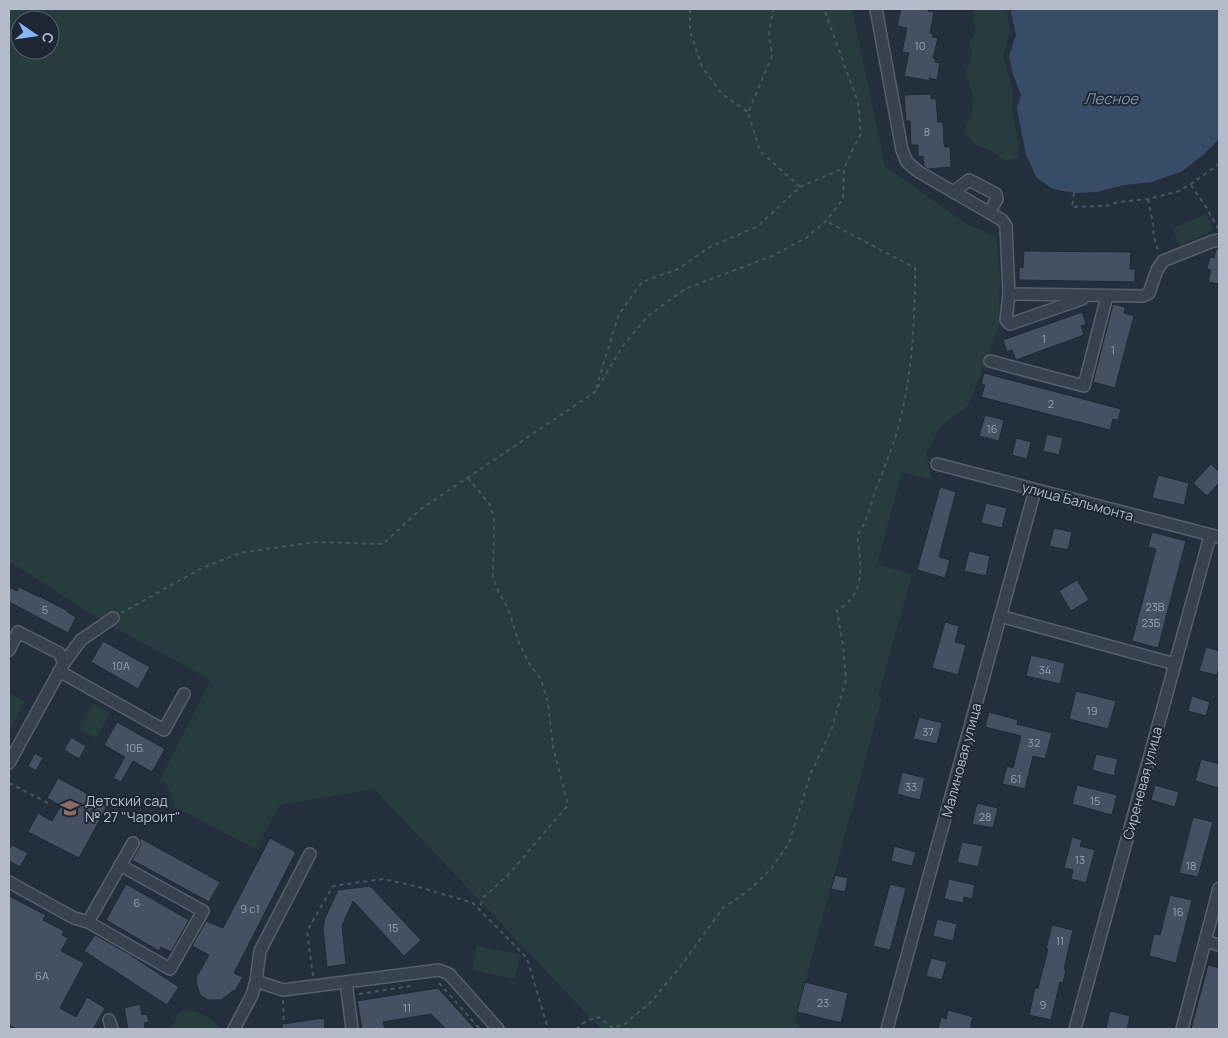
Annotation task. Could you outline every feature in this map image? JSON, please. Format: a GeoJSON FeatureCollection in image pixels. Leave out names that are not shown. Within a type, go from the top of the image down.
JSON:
{"type":"FeatureCollection","features":[{"type":"Feature","properties":{"kind":"street"},"geometry":{"type":"LineString","coordinates":[[876,9],[902,150],[907,162],[919,172],[1002,220],[1006,226],[1009,294],[1006,320],[1010,324],[1089,296]]}},
{"type":"Feature","properties":{"kind":"street"},"geometry":{"type":"LineString","coordinates":[[953,192],[969,180],[996,194],[997,199],[989,213]]}},
{"type":"Feature","properties":{"kind":"street"},"geometry":{"type":"LineString","coordinates":[[1009,294],[1142,296],[1149,293],[1157,270],[1163,261],[1213,240],[1219,240]]}},
{"type":"Feature","properties":{"kind":"street"},"geometry":{"type":"LineString","coordinates":[[990,361],[1084,386],[1107,296]]}},
{"type":"Feature","properties":{"kind":"street","name":"улица Бальмонта"},"geometry":{"type":"LineString","coordinates":[[938,464],[1214,536]]}},
{"type":"Feature","properties":{"kind":"street","name":"Малиновая улица"},"geometry":{"type":"LineString","coordinates":[[887,1029],[1035,490]]}},
{"type":"Feature","properties":{"kind":"street","name":"Сиреневая улица"},"geometry":{"type":"LineString","coordinates":[[1075,1029],[1175,664],[1214,536]]}},
{"type":"Feature","properties":{"kind":"street"},"geometry":{"type":"LineString","coordinates":[[1000,616],[1175,664]]}},
{"type":"Feature","properties":{"kind":"street"},"geometry":{"type":"LineString","coordinates":[[9,763],[62,667],[81,640],[113,618]]}},
{"type":"Feature","properties":{"kind":"street"},"geometry":{"type":"LineString","coordinates":[[9,650],[18,632],[59,653],[62,667],[164,730],[184,694]]}},
{"type":"Feature","properties":{"kind":"street"},"geometry":{"type":"LineString","coordinates":[[88,922],[133,843]]}},
{"type":"Feature","properties":{"kind":"street"},"geometry":{"type":"LineString","coordinates":[[234,1029],[252,995],[260,950],[310,854]]}},
{"type":"Feature","properties":{"kind":"street"},"geometry":{"type":"LineString","coordinates":[[9,882],[74,918],[88,922],[170,968],[203,911],[120,866]]}},
{"type":"Feature","properties":{"kind":"street"},"geometry":{"type":"LineString","coordinates":[[1182,1029],[1219,888]]}},
{"type":"Feature","properties":{"kind":"street"},"geometry":{"type":"LineString","coordinates":[[1205,942],[1219,945]]}},
{"type":"Feature","properties":{"kind":"street"},"geometry":{"type":"LineString","coordinates":[[256,981],[284,990],[439,970],[449,974],[498,1029]]}},
{"type":"Feature","properties":{"kind":"street"},"geometry":{"type":"LineString","coordinates":[[346,982],[352,1029]]}},
{"type":"Feature","properties":{"kind":"path"},"geometry":{"type":"LineString","coordinates":[[690,9],[690,31],[702,67],[722,94],[748,113],[760,151],[800,187]]}},
{"type":"Feature","properties":{"kind":"path"},"geometry":{"type":"LineString","coordinates":[[748,113],[772,56],[770,34],[773,9]]}},
{"type":"Feature","properties":{"kind":"path"},"geometry":{"type":"LineString","coordinates":[[113,618],[202,568],[240,553],[314,542],[383,544],[421,509],[595,392],[624,344],[648,316],[685,289],[772,256],[806,238],[826,221],[843,199],[844,168],[861,133],[858,102],[824,9]]}},
{"type":"Feature","properties":{"kind":"path"},"geometry":{"type":"LineString","coordinates":[[1074,193],[1072,207],[1106,206],[1118,202],[1148,199],[1179,191],[1219,164]]}},
{"type":"Feature","properties":{"kind":"path"},"geometry":{"type":"LineString","coordinates":[[595,392],[619,314],[642,282],[678,269],[710,247],[758,226],[800,187],[844,168]]}},
{"type":"Feature","properties":{"kind":"path"},"geometry":{"type":"LineString","coordinates":[[1191,184],[1219,232]]}},
{"type":"Feature","properties":{"kind":"path"},"geometry":{"type":"LineString","coordinates":[[1148,199],[1154,228],[1154,241],[1163,261]]}},
{"type":"Feature","properties":{"kind":"path"},"geometry":{"type":"LineString","coordinates":[[576,1029],[586,1021],[599,1017],[613,1028],[625,1024],[658,995],[723,908],[748,891],[771,870],[789,843],[810,773],[831,731],[846,680],[837,610],[844,607],[856,594],[862,566],[857,535],[864,526],[896,434],[912,350],[915,268],[826,221]]}},
{"type":"Feature","properties":{"kind":"path"},"geometry":{"type":"LineString","coordinates":[[468,478],[490,505],[494,519],[494,577],[498,591],[509,611],[519,643],[530,665],[541,679],[548,703],[553,747],[568,804],[514,868],[484,897],[479,910]]}},
{"type":"Feature","properties":{"kind":"path"},"geometry":{"type":"LineString","coordinates":[[9,783],[48,804]]}},
{"type":"Feature","properties":{"kind":"path"},"geometry":{"type":"LineString","coordinates":[[314,986],[307,941],[308,931],[333,886],[383,879],[420,887],[473,903],[527,958],[547,1026],[546,1029]]}},
{"type":"Feature","properties":{"kind":"path"},"geometry":{"type":"LineString","coordinates":[[438,982],[480,1029]]}},
{"type":"Feature","properties":{"kind":"path"},"geometry":{"type":"LineString","coordinates":[[351,995],[419,985]]}},
{"type":"Feature","properties":{"kind":"path"},"geometry":{"type":"LineString","coordinates":[[284,990],[282,1015],[284,1029]]}},
{"type":"Feature","properties":{"kind":"green space"},"geometry":{"type":"Polygon","coordinates":[[[9,9],[852,9],[885,166],[965,223],[996,237],[1000,276],[999,327],[968,406],[941,426],[926,453],[932,480],[902,472],[877,564],[912,575],[878,696],[882,698],[794,1023],[799,1024],[798,1029],[601,1029],[374,789],[280,805],[255,849],[175,807],[167,785],[160,780],[211,680],[99,619],[9,561],[9,9]]]}},
{"type":"Feature","properties":{"kind":"green space"},"geometry":{"type":"Polygon","coordinates":[[[974,9],[1007,9],[1010,33],[1003,54],[1013,93],[1012,109],[1019,148],[1018,158],[1005,161],[993,152],[973,143],[964,130],[972,113],[973,94],[965,73],[972,55],[969,43],[976,32],[973,18],[974,9]]]}},
{"type":"Feature","properties":{"kind":"green space"},"geometry":{"type":"Polygon","coordinates":[[[1206,214],[1213,230],[1179,245],[1173,228],[1206,214]]]}},
{"type":"Feature","properties":{"kind":"green space"},"geometry":{"type":"Polygon","coordinates":[[[11,694],[25,702],[10,729],[9,698],[11,694]]]}},
{"type":"Feature","properties":{"kind":"green space"},"geometry":{"type":"Polygon","coordinates":[[[93,704],[110,713],[96,738],[79,729],[93,704]]]}},
{"type":"Feature","properties":{"kind":"green space"},"geometry":{"type":"Polygon","coordinates":[[[477,946],[520,954],[515,979],[472,970],[477,946]]]}},
{"type":"Feature","properties":{"kind":"green space"},"geometry":{"type":"Polygon","coordinates":[[[186,1010],[205,1016],[220,1029],[170,1029],[180,1012],[186,1010]]]}},
{"type":"Feature","properties":{"kind":"water","name":"Лесное"},"geometry":{"type":"Polygon","coordinates":[[[1013,9],[1219,9],[1219,139],[1203,155],[1181,172],[1151,182],[1124,185],[1097,192],[1074,193],[1053,189],[1037,178],[1026,155],[1017,109],[1021,95],[1009,56],[1016,35],[1011,12],[1013,9]]]}},
{"type":"Feature","properties":{"kind":"building"},"geometry":{"type":"Polygon","coordinates":[[[901,9],[928,9],[928,11],[934,12],[930,33],[933,34],[932,37],[938,38],[933,58],[935,58],[935,62],[940,63],[937,80],[929,78],[930,81],[904,76],[909,53],[902,52],[907,28],[897,26],[901,9]]]}},
{"type":"Feature","properties":{"kind":"building"},"geometry":{"type":"Polygon","coordinates":[[[931,94],[931,99],[936,99],[938,122],[943,122],[945,147],[950,147],[951,167],[928,169],[924,166],[923,156],[918,157],[918,145],[911,145],[910,121],[906,121],[904,95],[931,94]]]}},
{"type":"Feature","properties":{"kind":"building"},"geometry":{"type":"Polygon","coordinates":[[[1216,249],[1219,249],[1219,284],[1208,282],[1211,270],[1207,269],[1210,257],[1214,258],[1216,249]]]}},
{"type":"Feature","properties":{"kind":"building"},"geometry":{"type":"Polygon","coordinates":[[[1024,251],[1131,252],[1130,269],[1135,269],[1135,282],[1019,280],[1019,267],[1023,268],[1024,251]]]}},
{"type":"Feature","properties":{"kind":"building"},"geometry":{"type":"Polygon","coordinates":[[[1113,304],[1125,307],[1124,313],[1134,316],[1115,388],[1093,382],[1113,304]]]}},
{"type":"Feature","properties":{"kind":"building"},"geometry":{"type":"Polygon","coordinates":[[[1082,312],[1086,324],[1081,326],[1084,335],[1016,360],[1012,350],[1007,352],[1003,340],[1082,312]]]}},
{"type":"Feature","properties":{"kind":"building"},"geometry":{"type":"Polygon","coordinates":[[[984,373],[1121,409],[1118,420],[1113,419],[1110,430],[981,397],[985,385],[981,384],[984,373]]]}},
{"type":"Feature","properties":{"kind":"building"},"geometry":{"type":"Polygon","coordinates":[[[985,415],[1004,420],[999,441],[979,436],[985,415]]]}},
{"type":"Feature","properties":{"kind":"building"},"geometry":{"type":"Polygon","coordinates":[[[1047,434],[1063,438],[1059,455],[1043,451],[1047,434]]]}},
{"type":"Feature","properties":{"kind":"building"},"geometry":{"type":"Polygon","coordinates":[[[1016,438],[1031,442],[1027,459],[1012,455],[1016,438]]]}},
{"type":"Feature","properties":{"kind":"building"},"geometry":{"type":"Polygon","coordinates":[[[1211,464],[1219,472],[1219,483],[1207,496],[1193,483],[1211,464]]]}},
{"type":"Feature","properties":{"kind":"building"},"geometry":{"type":"Polygon","coordinates":[[[1158,475],[1189,483],[1184,505],[1152,498],[1158,475]]]}},
{"type":"Feature","properties":{"kind":"building"},"geometry":{"type":"Polygon","coordinates":[[[940,487],[956,492],[939,557],[950,560],[945,578],[917,570],[940,487]]]}},
{"type":"Feature","properties":{"kind":"building"},"geometry":{"type":"Polygon","coordinates":[[[986,503],[1007,508],[1002,528],[981,523],[986,503]]]}},
{"type":"Feature","properties":{"kind":"building"},"geometry":{"type":"Polygon","coordinates":[[[1054,528],[1072,532],[1068,550],[1049,546],[1054,528]]]}},
{"type":"Feature","properties":{"kind":"building"},"geometry":{"type":"Polygon","coordinates":[[[1152,532],[1186,541],[1158,648],[1132,641],[1156,549],[1148,547],[1152,532]]]}},
{"type":"Feature","properties":{"kind":"building"},"geometry":{"type":"Polygon","coordinates":[[[969,551],[990,556],[986,576],[964,571],[969,551]]]}},
{"type":"Feature","properties":{"kind":"building"},"geometry":{"type":"Polygon","coordinates":[[[1077,580],[1089,600],[1071,611],[1059,591],[1077,580]]]}},
{"type":"Feature","properties":{"kind":"building"},"geometry":{"type":"Polygon","coordinates":[[[9,587],[17,591],[19,587],[68,611],[76,617],[68,633],[9,602],[9,587]]]}},
{"type":"Feature","properties":{"kind":"building"},"geometry":{"type":"Polygon","coordinates":[[[945,622],[959,626],[955,642],[966,645],[958,675],[932,668],[945,622]]]}},
{"type":"Feature","properties":{"kind":"building"},"geometry":{"type":"Polygon","coordinates":[[[103,641],[150,667],[138,689],[91,662],[103,641]]]}},
{"type":"Feature","properties":{"kind":"building"},"geometry":{"type":"Polygon","coordinates":[[[1206,647],[1219,651],[1217,675],[1199,671],[1206,647]]]}},
{"type":"Feature","properties":{"kind":"building"},"geometry":{"type":"Polygon","coordinates":[[[1031,655],[1065,663],[1060,684],[1026,676],[1031,655]]]}},
{"type":"Feature","properties":{"kind":"building"},"geometry":{"type":"Polygon","coordinates":[[[1076,691],[1116,701],[1108,729],[1069,719],[1076,691]]]}},
{"type":"Feature","properties":{"kind":"building"},"geometry":{"type":"Polygon","coordinates":[[[1192,696],[1210,702],[1206,716],[1188,711],[1192,696]]]}},
{"type":"Feature","properties":{"kind":"building"},"geometry":{"type":"Polygon","coordinates":[[[989,712],[1018,720],[1017,724],[1052,733],[1045,759],[1033,756],[1025,789],[1002,784],[1007,766],[1013,768],[1021,736],[985,727],[989,712]]]}},
{"type":"Feature","properties":{"kind":"building"},"geometry":{"type":"Polygon","coordinates":[[[919,717],[942,723],[937,744],[913,739],[919,717]]]}},
{"type":"Feature","properties":{"kind":"building"},"geometry":{"type":"Polygon","coordinates":[[[117,722],[165,749],[152,772],[133,761],[121,782],[113,778],[125,757],[104,745],[117,722]]]}},
{"type":"Feature","properties":{"kind":"building"},"geometry":{"type":"Polygon","coordinates":[[[71,737],[86,746],[79,759],[64,750],[71,737]]]}},
{"type":"Feature","properties":{"kind":"building"},"geometry":{"type":"Polygon","coordinates":[[[35,753],[43,758],[36,771],[28,766],[35,753]]]}},
{"type":"Feature","properties":{"kind":"building"},"geometry":{"type":"Polygon","coordinates":[[[1096,754],[1118,759],[1114,776],[1092,770],[1096,754]]]}},
{"type":"Feature","properties":{"kind":"building"},"geometry":{"type":"Polygon","coordinates":[[[1201,759],[1219,764],[1219,788],[1195,781],[1201,759]]]}},
{"type":"Feature","properties":{"kind":"building"},"geometry":{"type":"Polygon","coordinates":[[[902,772],[925,778],[920,800],[897,794],[902,772]]]}},
{"type":"Feature","properties":{"kind":"building"},"geometry":{"type":"Polygon","coordinates":[[[58,778],[108,805],[79,858],[28,832],[38,813],[52,821],[61,806],[47,798],[58,778]]]}},
{"type":"Feature","properties":{"kind":"building"},"geometry":{"type":"Polygon","coordinates":[[[1077,785],[1117,795],[1112,815],[1072,804],[1077,785]]]}},
{"type":"Feature","properties":{"kind":"building"},"geometry":{"type":"Polygon","coordinates":[[[1155,785],[1179,792],[1175,807],[1151,800],[1155,785]]]}},
{"type":"Feature","properties":{"kind":"building"},"geometry":{"type":"Polygon","coordinates":[[[977,803],[998,808],[993,828],[972,824],[977,803]]]}},
{"type":"Feature","properties":{"kind":"building"},"geometry":{"type":"Polygon","coordinates":[[[1193,817],[1213,822],[1198,877],[1179,873],[1193,817]]]}},
{"type":"Feature","properties":{"kind":"building"},"geometry":{"type":"Polygon","coordinates":[[[1072,837],[1082,840],[1080,846],[1095,850],[1086,883],[1071,879],[1073,870],[1064,868],[1072,837]]]}},
{"type":"Feature","properties":{"kind":"building"},"geometry":{"type":"Polygon","coordinates":[[[140,838],[220,882],[209,902],[132,860],[140,846],[140,838]]]}},
{"type":"Feature","properties":{"kind":"building"},"geometry":{"type":"Polygon","coordinates":[[[270,838],[296,852],[234,973],[243,977],[235,991],[221,1000],[208,1000],[200,995],[196,982],[197,976],[209,955],[192,946],[206,921],[223,928],[270,838]]]}},
{"type":"Feature","properties":{"kind":"building"},"geometry":{"type":"Polygon","coordinates":[[[962,842],[983,846],[978,867],[957,862],[962,842]]]}},
{"type":"Feature","properties":{"kind":"building"},"geometry":{"type":"Polygon","coordinates":[[[12,845],[28,853],[20,867],[9,861],[9,850],[12,845]]]}},
{"type":"Feature","properties":{"kind":"building"},"geometry":{"type":"Polygon","coordinates":[[[894,846],[916,852],[912,866],[891,861],[894,846]]]}},
{"type":"Feature","properties":{"kind":"building"},"geometry":{"type":"Polygon","coordinates":[[[835,875],[848,878],[845,892],[831,889],[835,875]]]}},
{"type":"Feature","properties":{"kind":"building"},"geometry":{"type":"Polygon","coordinates":[[[949,879],[975,885],[972,899],[964,897],[963,903],[944,899],[949,879]]]}},
{"type":"Feature","properties":{"kind":"building"},"geometry":{"type":"Polygon","coordinates":[[[126,884],[189,920],[171,952],[161,947],[159,951],[106,920],[126,884]]]}},
{"type":"Feature","properties":{"kind":"building"},"geometry":{"type":"Polygon","coordinates":[[[890,884],[906,888],[890,950],[873,946],[890,884]]]}},
{"type":"Feature","properties":{"kind":"building"},"geometry":{"type":"Polygon","coordinates":[[[370,886],[421,940],[404,956],[353,901],[342,926],[346,964],[327,967],[323,928],[325,918],[338,890],[370,886]]]}},
{"type":"Feature","properties":{"kind":"building"},"geometry":{"type":"Polygon","coordinates":[[[1170,895],[1192,900],[1176,963],[1149,956],[1154,934],[1160,935],[1170,895]]]}},
{"type":"Feature","properties":{"kind":"building"},"geometry":{"type":"Polygon","coordinates":[[[9,896],[46,915],[43,920],[64,931],[62,935],[68,938],[61,951],[84,963],[60,1008],[76,1017],[87,997],[105,1008],[93,1029],[17,1029],[9,1025],[9,896]]]}},
{"type":"Feature","properties":{"kind":"building"},"geometry":{"type":"Polygon","coordinates":[[[937,919],[957,924],[953,941],[933,936],[937,919]]]}},
{"type":"Feature","properties":{"kind":"building"},"geometry":{"type":"Polygon","coordinates":[[[1052,925],[1073,930],[1064,969],[1066,969],[1063,983],[1060,982],[1051,1020],[1029,1015],[1035,988],[1038,988],[1048,949],[1046,949],[1052,925]]]}},
{"type":"Feature","properties":{"kind":"building"},"geometry":{"type":"Polygon","coordinates":[[[95,935],[129,954],[179,987],[167,1005],[84,951],[95,935]]]}},
{"type":"Feature","properties":{"kind":"building"},"geometry":{"type":"Polygon","coordinates":[[[931,958],[947,962],[942,980],[926,976],[931,958]]]}},
{"type":"Feature","properties":{"kind":"building"},"geometry":{"type":"Polygon","coordinates":[[[1208,965],[1219,968],[1219,1029],[1191,1029],[1208,965]]]}},
{"type":"Feature","properties":{"kind":"building"},"geometry":{"type":"Polygon","coordinates":[[[805,982],[848,993],[841,1023],[797,1012],[805,982]]]}},
{"type":"Feature","properties":{"kind":"building"},"geometry":{"type":"Polygon","coordinates":[[[438,988],[475,1029],[446,1029],[431,1014],[383,1022],[385,1029],[362,1029],[357,1001],[438,988]]]}},
{"type":"Feature","properties":{"kind":"building"},"geometry":{"type":"Polygon","coordinates":[[[140,1004],[142,1015],[147,1014],[149,1022],[144,1023],[145,1029],[128,1029],[124,1008],[140,1004]]]}},
{"type":"Feature","properties":{"kind":"building"},"geometry":{"type":"Polygon","coordinates":[[[948,1010],[973,1017],[970,1029],[938,1029],[941,1017],[946,1019],[948,1010]]]}},
{"type":"Feature","properties":{"kind":"building"},"geometry":{"type":"Polygon","coordinates":[[[1110,1011],[1130,1016],[1127,1029],[1106,1029],[1110,1011]]]}},
{"type":"Feature","properties":{"kind":"building"},"geometry":{"type":"Polygon","coordinates":[[[324,1018],[325,1029],[284,1029],[283,1024],[324,1018]]]}},
{"type":"Feature","properties":{"kind":"place","name":"Детский сад № 27 \"Чароит\""},"geometry":{"type":"Point","coordinates":[70,808]}}]}
